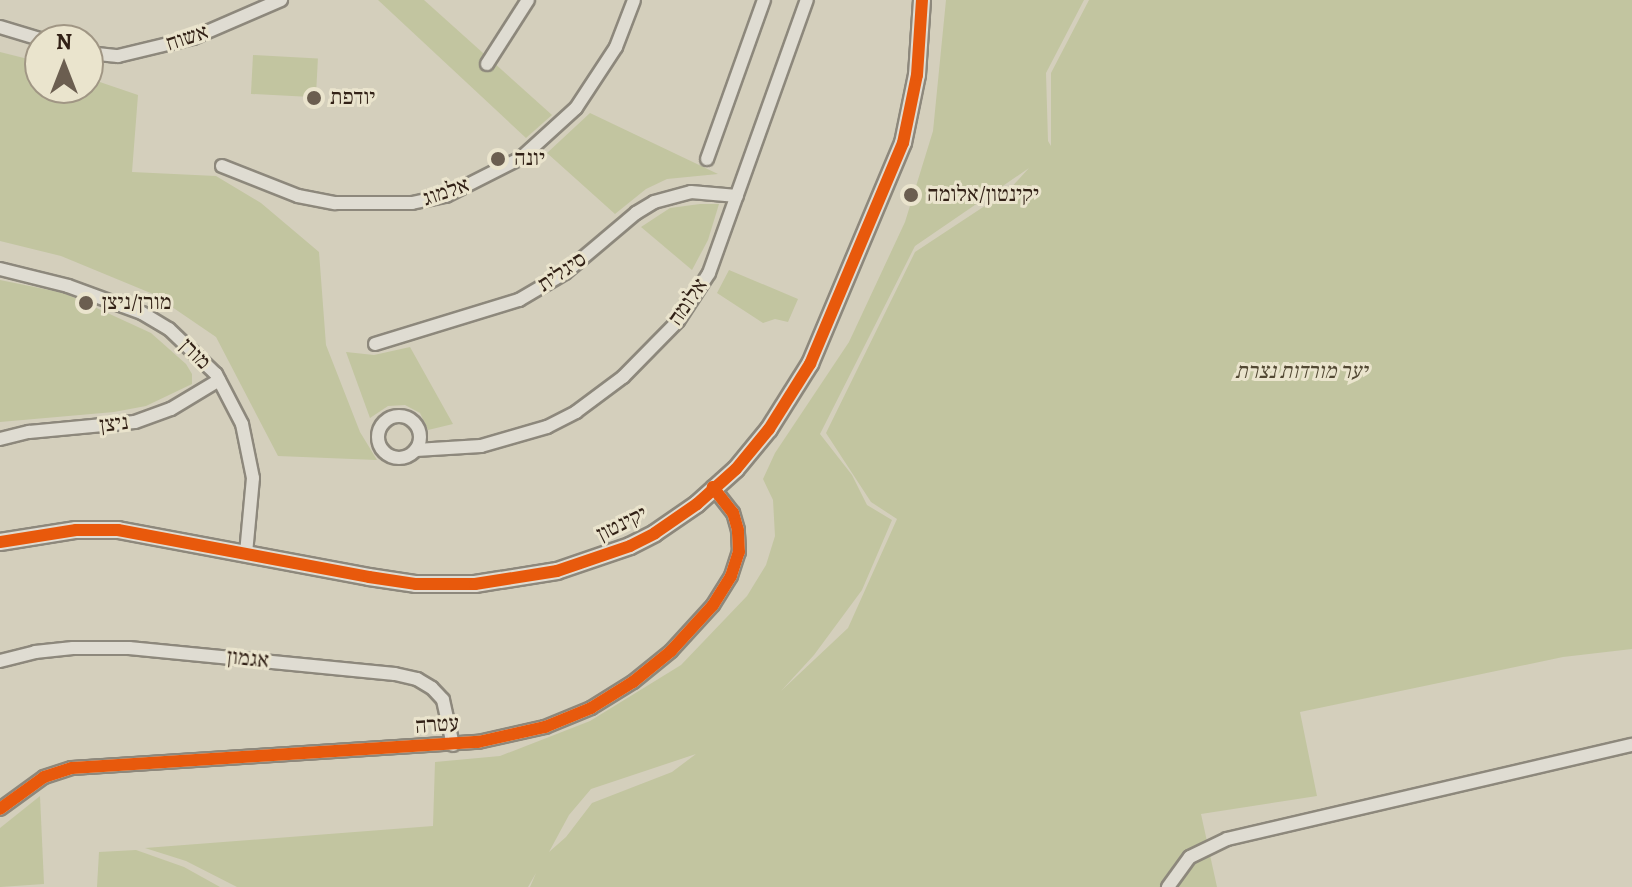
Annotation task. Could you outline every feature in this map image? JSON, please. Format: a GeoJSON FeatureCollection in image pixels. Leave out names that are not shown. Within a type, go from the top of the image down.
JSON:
{"type":"FeatureCollection","features":[{"type":"Feature","properties":{"kind":"street","name":"אשוח"},"geometry":{"type":"LineString","coordinates":[[104,55],[118,56],[181,41],[281,0]]}},
{"type":"Feature","properties":{"kind":"street"},"geometry":{"type":"LineString","coordinates":[[487,64],[528,0]]}},
{"type":"Feature","properties":{"kind":"street","name":"אלמוג"},"geometry":{"type":"LineString","coordinates":[[222,166],[298,196],[335,203],[412,203],[446,196],[521,158],[576,108],[616,47],[634,0]]}},
{"type":"Feature","properties":{"kind":"street"},"geometry":{"type":"LineString","coordinates":[[707,159],[764,0]]}},
{"type":"Feature","properties":{"kind":"street","name":"אלומה"},"geometry":{"type":"LineString","coordinates":[[416,450],[444,450],[511,439],[547,427],[600,396],[654,347],[696,296],[709,273],[807,0]]}},
{"type":"Feature","properties":{"kind":"street","name":"יקינטון"},"geometry":{"type":"LineString","coordinates":[[0,542],[76,530],[118,530],[416,584],[509,579],[557,571],[630,546],[697,504],[736,469],[792,395],[829,326],[903,143],[919,63],[922,0]]}},
{"type":"Feature","properties":{"kind":"street"},"geometry":{"type":"LineString","coordinates":[[0,27],[24,34]]}},
{"type":"Feature","properties":{"kind":"street","name":"סיגלית"},"geometry":{"type":"LineString","coordinates":[[375,344],[519,300],[565,273],[636,213],[654,202],[691,192],[737,196]]}},
{"type":"Feature","properties":{"kind":"street","name":"מורן"},"geometry":{"type":"LineString","coordinates":[[0,269],[68,286],[142,313],[186,344],[219,380],[242,424],[253,478],[246,554]]}},
{"type":"Feature","properties":{"kind":"street","name":"ניצן"},"geometry":{"type":"LineString","coordinates":[[0,439],[29,432],[135,422],[171,409],[219,380]]}},
{"type":"Feature","properties":{"kind":"street","name":"עטרה"},"geometry":{"type":"LineString","coordinates":[[0,809],[44,777],[72,768],[453,745],[504,738],[591,708],[633,682],[671,651],[713,605],[731,576],[739,552],[733,513],[713,487]]}},
{"type":"Feature","properties":{"kind":"street","name":"אגמון"},"geometry":{"type":"LineString","coordinates":[[0,661],[35,652],[73,648],[129,648],[395,674],[417,679],[432,688],[443,700],[453,745]]}},
{"type":"Feature","properties":{"kind":"street"},"geometry":{"type":"LineString","coordinates":[[1168,887],[1190,857],[1227,839],[1632,745]]}},
{"type":"Feature","properties":{"kind":"green space"},"geometry":{"type":"Polygon","coordinates":[[[378,0],[424,0],[552,115],[526,138],[378,0]]]}},
{"type":"Feature","properties":{"kind":"green space","name":"יער מורדות נצרת"},"geometry":{"type":"Polygon","coordinates":[[[946,0],[1084,0],[1046,73],[1048,141],[1051,146],[1051,73],[1089,0],[1632,0],[1632,649],[1563,657],[1300,712],[1317,796],[1201,814],[1217,887],[530,887],[536,873],[528,887],[237,887],[186,861],[145,848],[433,826],[435,762],[500,756],[590,721],[681,665],[747,596],[766,565],[775,536],[773,500],[763,479],[775,453],[849,342],[905,222],[933,131],[946,0]],[[1029,168],[915,246],[820,434],[852,475],[867,505],[892,520],[862,590],[814,655],[781,691],[848,628],[897,519],[871,502],[826,433],[915,252],[1009,190],[1029,168]],[[696,754],[591,789],[569,815],[549,852],[566,837],[592,803],[672,772],[696,754]]]}},
{"type":"Feature","properties":{"kind":"green space"},"geometry":{"type":"Polygon","coordinates":[[[0,52],[24,58],[24,104],[104,104],[104,83],[138,95],[132,172],[216,176],[261,203],[319,252],[326,345],[360,432],[377,460],[278,456],[216,337],[153,294],[61,256],[0,241],[0,52]]]}},
{"type":"Feature","properties":{"kind":"green space"},"geometry":{"type":"Polygon","coordinates":[[[253,55],[318,58],[316,97],[251,94],[253,55]]]}},
{"type":"Feature","properties":{"kind":"green space"},"geometry":{"type":"Polygon","coordinates":[[[590,113],[718,174],[667,179],[646,189],[615,214],[547,153],[590,113]]]}},
{"type":"Feature","properties":{"kind":"green space"},"geometry":{"type":"Polygon","coordinates":[[[719,204],[708,240],[692,270],[641,227],[670,208],[719,204]]]}},
{"type":"Feature","properties":{"kind":"green space"},"geometry":{"type":"Polygon","coordinates":[[[729,270],[798,299],[788,322],[775,319],[763,323],[717,293],[729,270]]]}},
{"type":"Feature","properties":{"kind":"green space"},"geometry":{"type":"Polygon","coordinates":[[[0,280],[64,293],[151,333],[186,364],[192,374],[192,384],[146,406],[114,412],[0,422],[0,280]]]}},
{"type":"Feature","properties":{"kind":"green space"},"geometry":{"type":"Polygon","coordinates":[[[410,347],[453,424],[428,430],[420,413],[405,405],[388,406],[370,418],[346,352],[374,355],[410,347]]]}},
{"type":"Feature","properties":{"kind":"green space"},"geometry":{"type":"Polygon","coordinates":[[[40,796],[44,884],[0,887],[0,828],[40,796]]]}},
{"type":"Feature","properties":{"kind":"green space"},"geometry":{"type":"Polygon","coordinates":[[[136,850],[184,867],[220,887],[97,887],[99,852],[136,850]]]}},
{"type":"Feature","properties":{"kind":"cycle path"},"geometry":{"type":"LineString","coordinates":[[0,542],[76,530],[118,530],[369,577],[416,584],[475,584],[557,571],[630,546],[655,533],[697,504],[736,469],[769,429],[810,364],[903,143],[917,75],[922,0]]}},
{"type":"Feature","properties":{"kind":"cycle path"},"geometry":{"type":"LineString","coordinates":[[0,809],[44,777],[72,768],[478,742],[545,727],[591,708],[633,682],[671,651],[713,605],[731,576],[739,552],[738,530],[733,513],[713,487]]}},
{"type":"Feature","properties":{"kind":"place","name":"יודפת"},"geometry":{"type":"Point","coordinates":[314,98]}},
{"type":"Feature","properties":{"kind":"place","name":"יונה"},"geometry":{"type":"Point","coordinates":[498,159]}},
{"type":"Feature","properties":{"kind":"place","name":"יקינטון/אלומה"},"geometry":{"type":"Point","coordinates":[911,195]}},
{"type":"Feature","properties":{"kind":"place","name":"מורן/ניצן"},"geometry":{"type":"Point","coordinates":[86,303]}}]}
